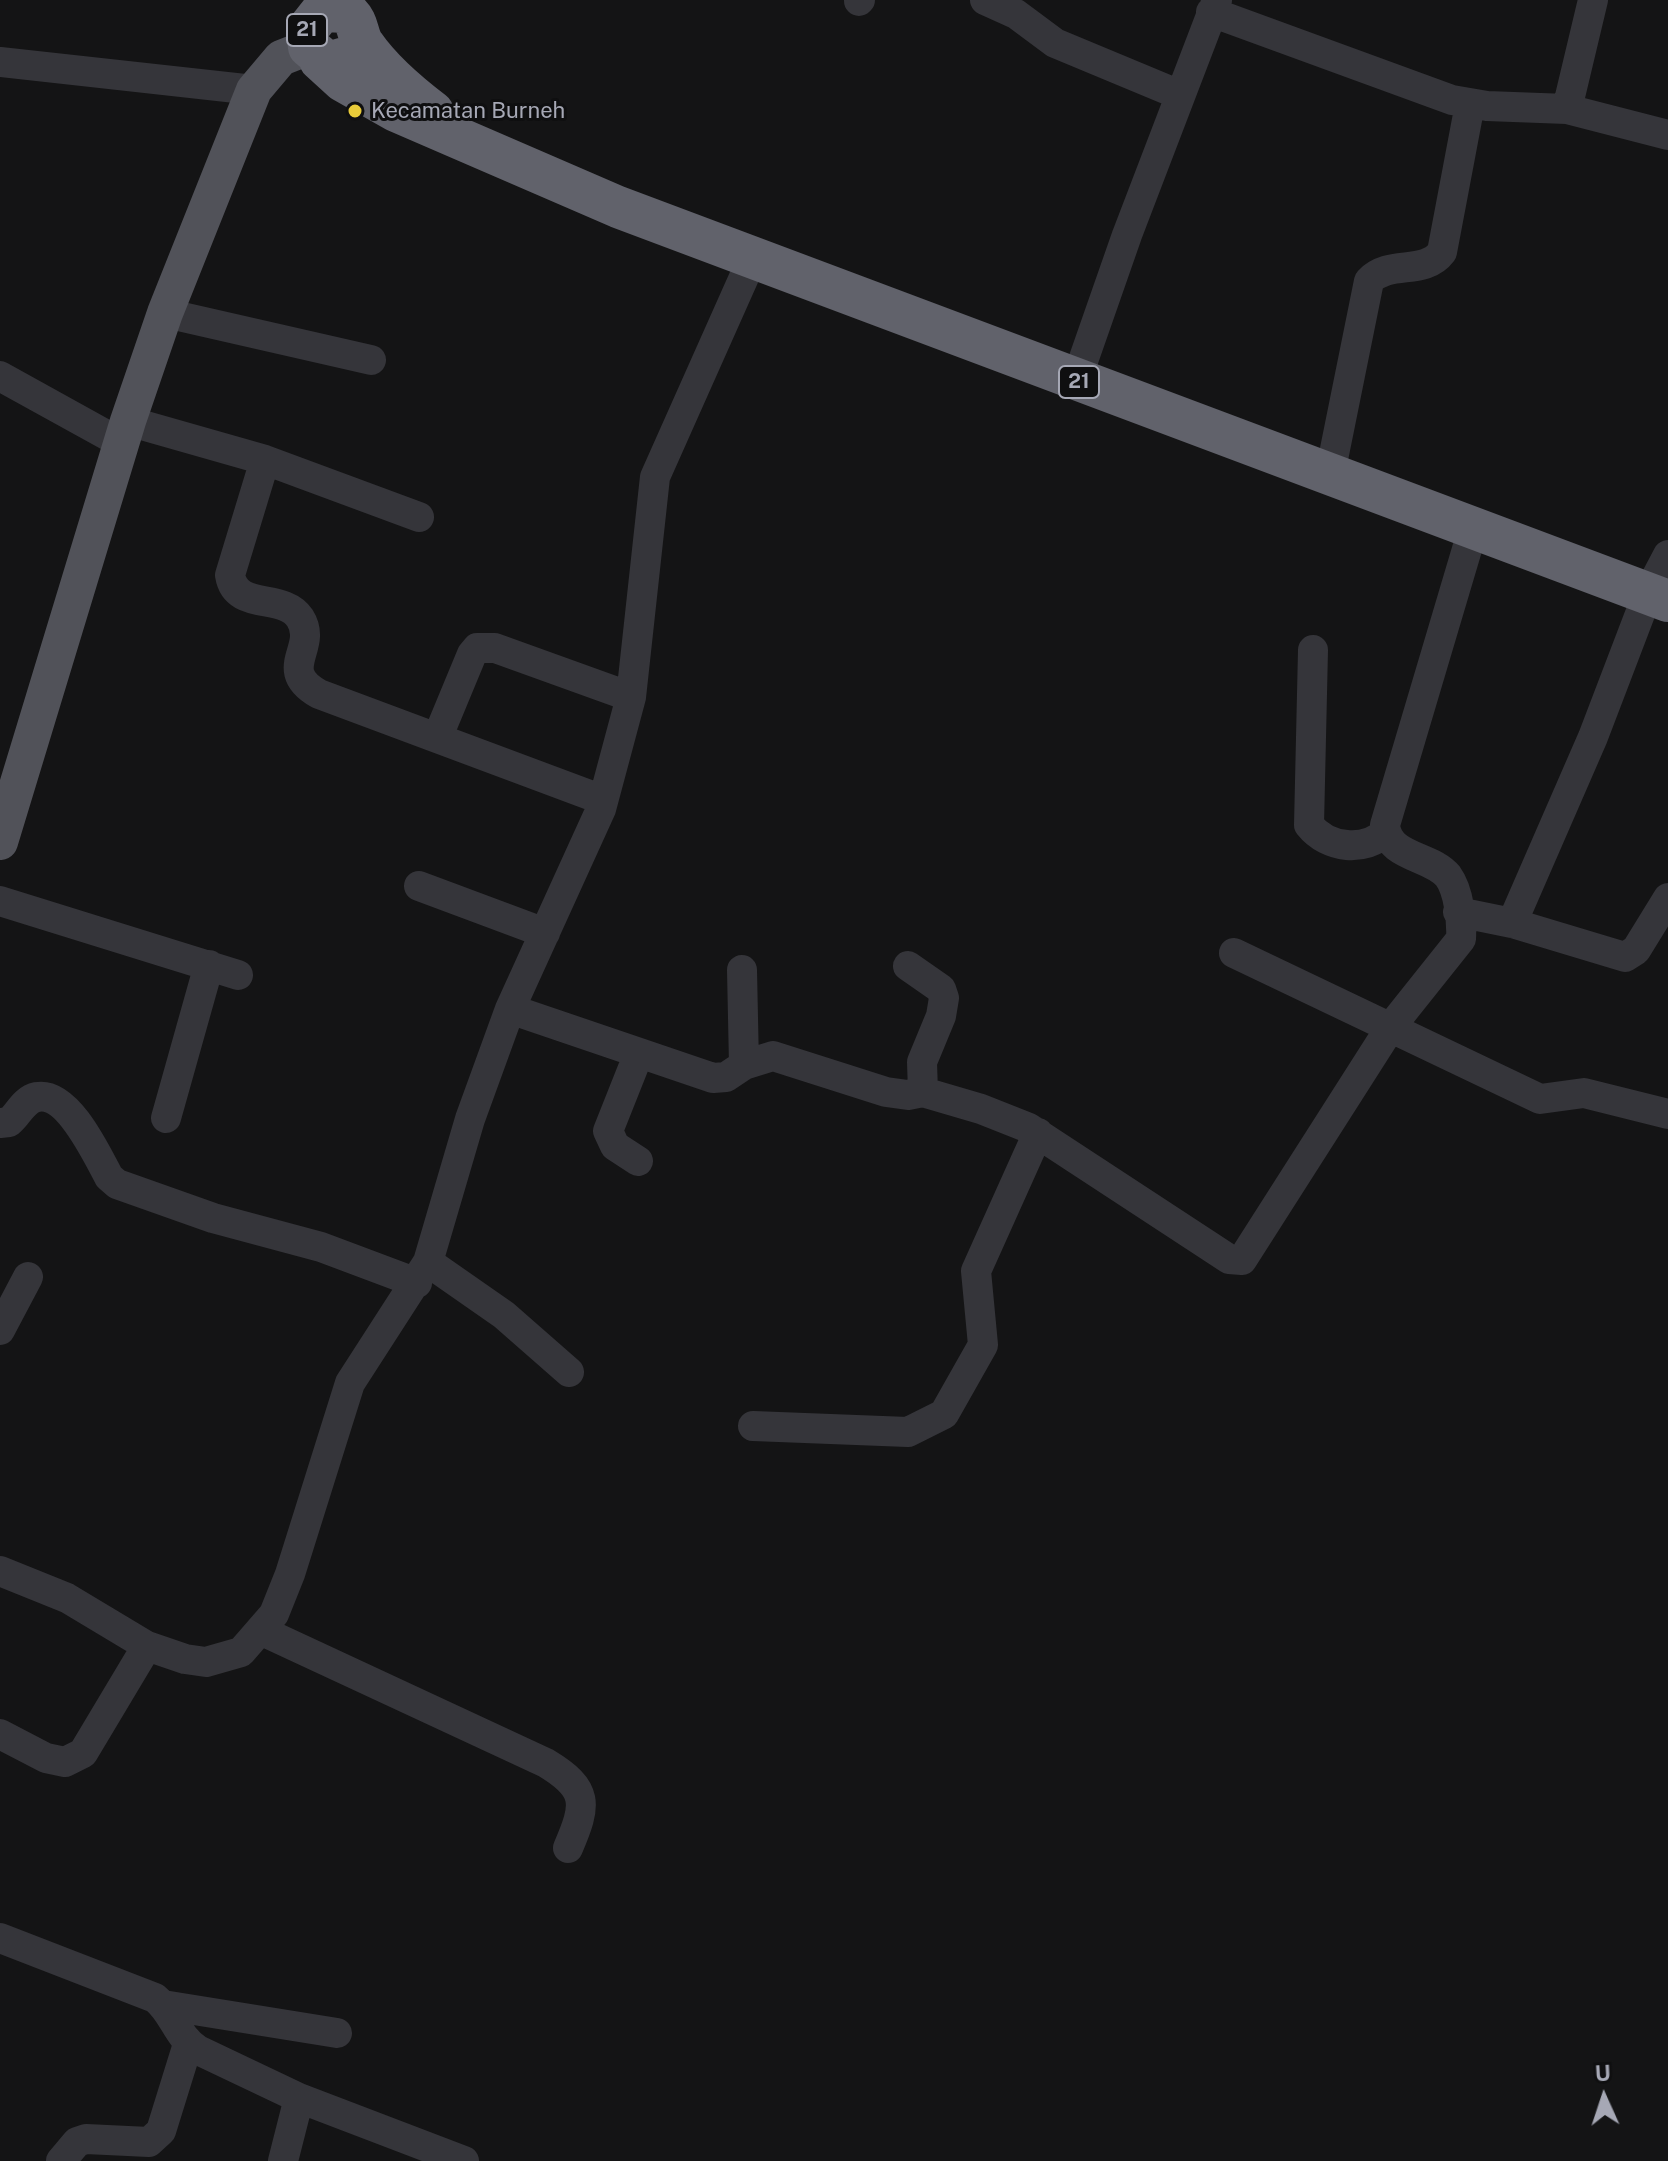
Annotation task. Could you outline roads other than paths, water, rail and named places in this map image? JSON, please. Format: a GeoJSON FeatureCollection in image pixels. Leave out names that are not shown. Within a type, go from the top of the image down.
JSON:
{"type":"FeatureCollection","features":[{"type":"Feature","properties":{"kind":"highway","name":"21"},"geometry":{"type":"LineString","coordinates":[[492,155],[415,98],[351,18],[322,11],[310,34],[343,81],[370,98],[492,155],[618,207],[1076,381],[1658,597]]}},
{"type":"Feature","properties":{"kind":"main road"},"geometry":{"type":"LineString","coordinates":[[0,842],[11,764],[165,313],[254,90],[281,58],[310,34]]}},
{"type":"Feature","properties":{"kind":"street"},"geometry":{"type":"LineString","coordinates":[[985,0],[1016,14],[1055,43],[1180,95]]}},
{"type":"Feature","properties":{"kind":"street"},"geometry":{"type":"LineString","coordinates":[[1567,109],[1593,0]]}},
{"type":"Feature","properties":{"kind":"street"},"geometry":{"type":"LineString","coordinates":[[1076,381],[1214,6],[1416,90],[1470,104],[1567,109],[1668,135]]}},
{"type":"Feature","properties":{"kind":"street"},"geometry":{"type":"LineString","coordinates":[[0,62],[254,90]]}},
{"type":"Feature","properties":{"kind":"street"},"geometry":{"type":"LineString","coordinates":[[1330,474],[1369,281],[1375,275],[1396,268],[1427,265],[1442,252],[1470,104]]}},
{"type":"Feature","properties":{"kind":"street"},"geometry":{"type":"LineString","coordinates":[[0,1571],[67,1598],[147,1646],[206,1662],[241,1652],[274,1614],[290,1574],[350,1383],[422,1272],[470,1119],[510,1009],[603,800],[631,697],[655,477],[753,257]]}},
{"type":"Feature","properties":{"kind":"street"},"geometry":{"type":"LineString","coordinates":[[165,313],[371,360]]}},
{"type":"Feature","properties":{"kind":"street"},"geometry":{"type":"LineString","coordinates":[[0,376],[124,432],[265,460],[419,517]]}},
{"type":"Feature","properties":{"kind":"street"},"geometry":{"type":"LineString","coordinates":[[265,460],[230,575],[232,585],[243,596],[287,606],[298,615],[305,630],[297,671],[303,685],[319,694],[603,800]]}},
{"type":"Feature","properties":{"kind":"street"},"geometry":{"type":"LineString","coordinates":[[510,1009],[713,1078],[726,1077],[744,1065],[773,1056],[886,1092],[908,1095],[923,1092],[981,1109],[1038,1133],[1229,1259],[1242,1260],[1390,1028],[1461,939],[1458,912],[1446,874],[1399,848],[1386,832],[1386,818],[1473,529]]}},
{"type":"Feature","properties":{"kind":"street"},"geometry":{"type":"LineString","coordinates":[[1512,923],[1658,597],[1668,555]]}},
{"type":"Feature","properties":{"kind":"street"},"geometry":{"type":"LineString","coordinates":[[438,736],[472,654],[484,647],[631,697]]}},
{"type":"Feature","properties":{"kind":"street"},"geometry":{"type":"LineString","coordinates":[[1313,650],[1309,825],[1322,836],[1354,848],[1374,843],[1386,832]]}},
{"type":"Feature","properties":{"kind":"street"},"geometry":{"type":"LineString","coordinates":[[419,886],[545,933]]}},
{"type":"Feature","properties":{"kind":"street"},"geometry":{"type":"LineString","coordinates":[[1458,912],[1512,923],[1625,957],[1636,950],[1668,898]]}},
{"type":"Feature","properties":{"kind":"street"},"geometry":{"type":"LineString","coordinates":[[0,901],[238,975]]}},
{"type":"Feature","properties":{"kind":"street"},"geometry":{"type":"LineString","coordinates":[[1234,953],[1540,1099],[1584,1093],[1668,1114]]}},
{"type":"Feature","properties":{"kind":"street"},"geometry":{"type":"LineString","coordinates":[[166,1118],[209,965]]}},
{"type":"Feature","properties":{"kind":"street"},"geometry":{"type":"LineString","coordinates":[[908,966],[941,989],[944,998],[941,1016],[922,1062],[923,1092]]}},
{"type":"Feature","properties":{"kind":"street"},"geometry":{"type":"LineString","coordinates":[[742,970],[744,1065]]}},
{"type":"Feature","properties":{"kind":"street"},"geometry":{"type":"LineString","coordinates":[[638,1161],[615,1146],[608,1131],[610,1116],[639,1053]]}},
{"type":"Feature","properties":{"kind":"street"},"geometry":{"type":"LineString","coordinates":[[0,1123],[9,1122],[25,1103],[35,1097],[59,1101],[74,1118],[109,1177],[117,1184],[213,1218],[422,1272],[504,1315],[569,1372]]}},
{"type":"Feature","properties":{"kind":"street"},"geometry":{"type":"LineString","coordinates":[[753,1426],[908,1432],[944,1414],[983,1345],[976,1271],[1038,1133]]}},
{"type":"Feature","properties":{"kind":"street"},"geometry":{"type":"LineString","coordinates":[[0,1330],[28,1277]]}},
{"type":"Feature","properties":{"kind":"street"},"geometry":{"type":"LineString","coordinates":[[262,1631],[546,1763],[573,1779],[580,1797],[581,1818],[568,1848]]}},
{"type":"Feature","properties":{"kind":"street"},"geometry":{"type":"LineString","coordinates":[[0,1734],[55,1760],[65,1762],[83,1753],[147,1646]]}},
{"type":"Feature","properties":{"kind":"street"},"geometry":{"type":"LineString","coordinates":[[0,1938],[137,1990],[163,2005],[337,2033]]}},
{"type":"Feature","properties":{"kind":"street"},"geometry":{"type":"LineString","coordinates":[[163,2005],[188,2044],[299,2098],[464,2161]]}},
{"type":"Feature","properties":{"kind":"street"},"geometry":{"type":"LineString","coordinates":[[61,2161],[77,2142],[86,2139],[149,2142],[155,2139],[161,2131],[188,2044]]}},
{"type":"Feature","properties":{"kind":"street"},"geometry":{"type":"LineString","coordinates":[[283,2161],[299,2098]]}},
{"type":"Feature","properties":{"kind":"place","name":"Kecamatan Burneh"},"geometry":{"type":"Point","coordinates":[355,111]}}]}
